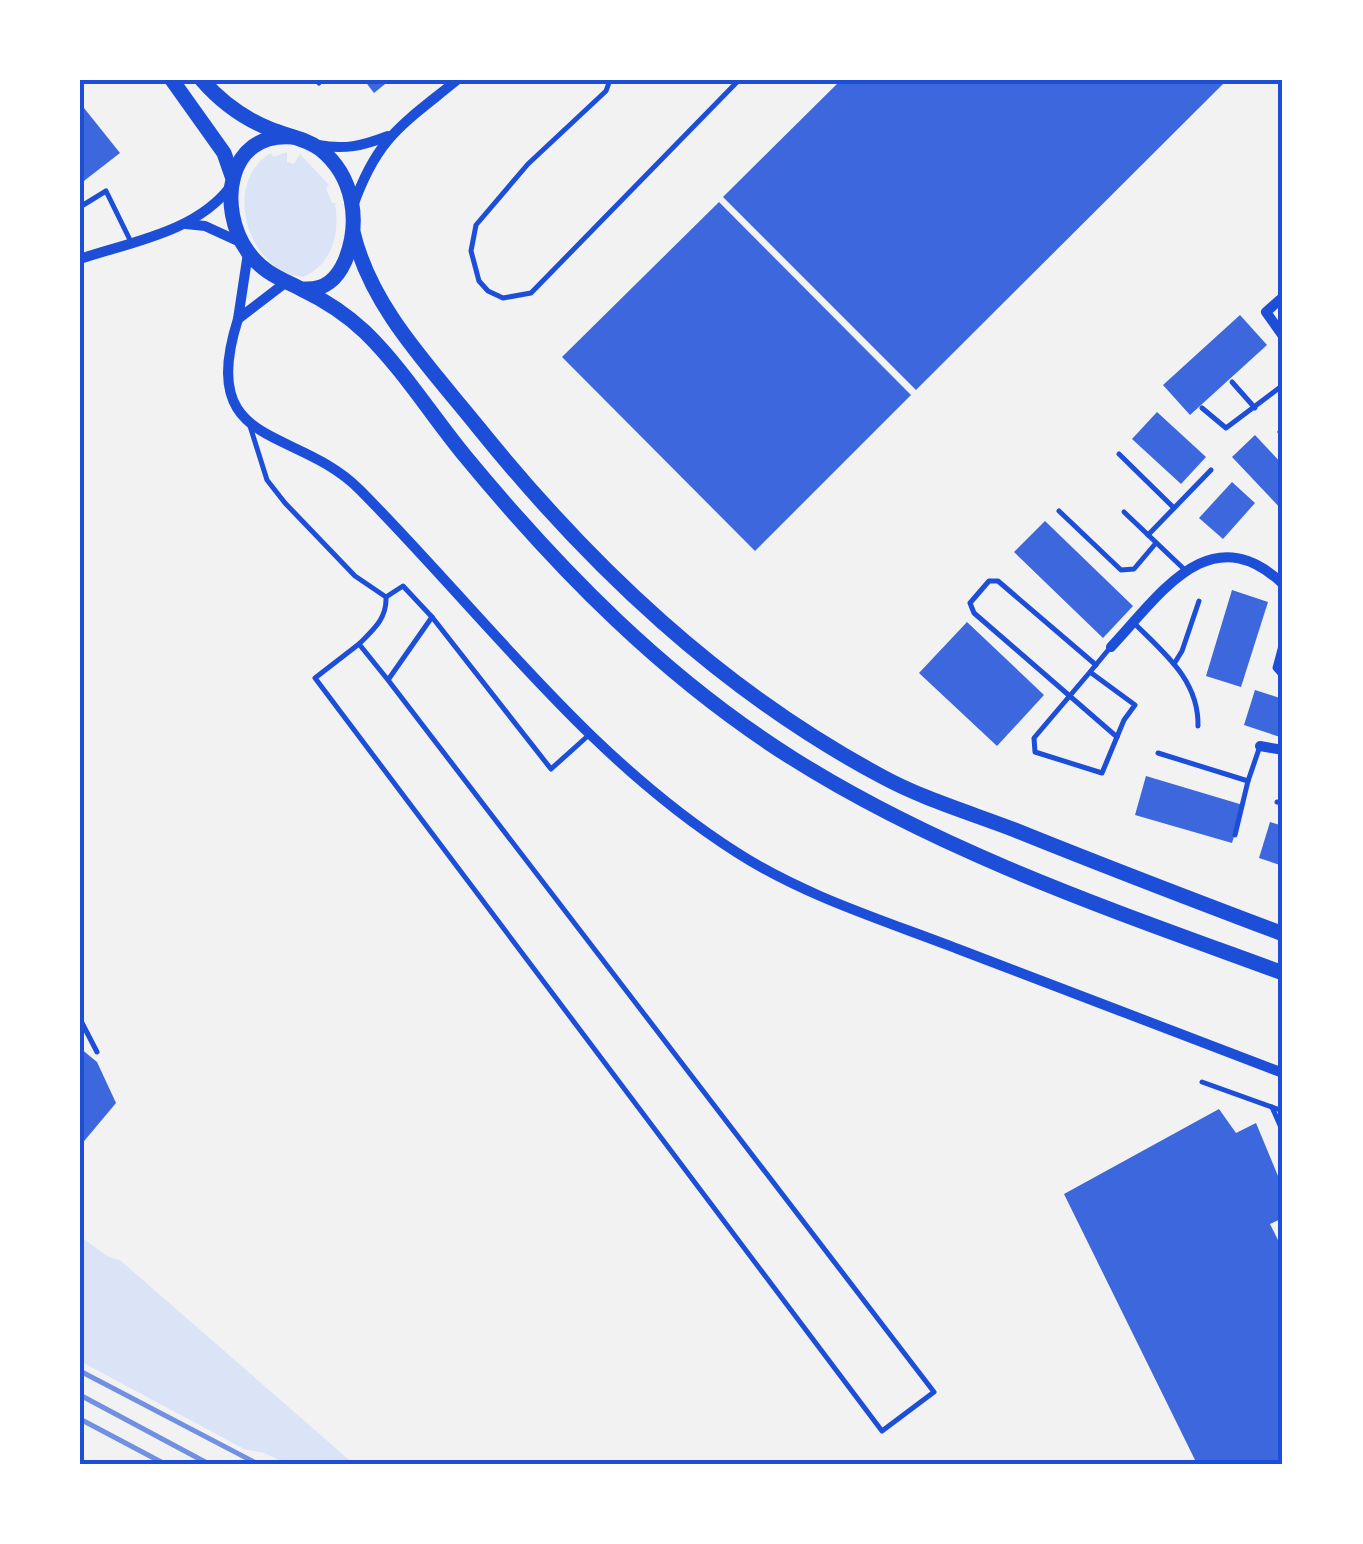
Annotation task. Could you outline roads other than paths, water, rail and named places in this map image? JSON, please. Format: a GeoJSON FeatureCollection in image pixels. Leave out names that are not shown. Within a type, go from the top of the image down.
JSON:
{"type":"FeatureCollection","features":[{"type":"Feature","properties":{"kind":"highway"},"geometry":{"type":"LineString","coordinates":[[172,80],[224,153],[232,181],[232,220],[246,248],[264,269],[344,313],[369,336],[567,574],[694,687],[790,757],[881,810],[992,860],[1283,974]]}},
{"type":"Feature","properties":{"kind":"highway"},"geometry":{"type":"LineString","coordinates":[[202,80],[236,112],[311,144],[341,173],[353,206],[353,232],[366,277],[405,337],[584,552],[704,659],[810,734],[884,778],[1283,934]]}},
{"type":"Feature","properties":{"kind":"highway"},"geometry":{"type":"LineString","coordinates":[[232,181],[254,146],[267,138],[293,137]]}},
{"type":"Feature","properties":{"kind":"highway"},"geometry":{"type":"LineString","coordinates":[[293,286],[316,289],[327,285],[340,272],[353,232]]}},
{"type":"Feature","properties":{"kind":"street"},"geometry":{"type":"LineString","coordinates":[[353,206],[366,170],[389,136],[457,80]]}},
{"type":"Feature","properties":{"kind":"street"},"geometry":{"type":"LineString","coordinates":[[311,144],[340,150],[389,136]]}},
{"type":"Feature","properties":{"kind":"street"},"geometry":{"type":"LineString","coordinates":[[80,259],[184,224],[218,202],[232,181]]}},
{"type":"Feature","properties":{"kind":"street"},"geometry":{"type":"LineString","coordinates":[[184,224],[205,226],[246,248],[228,367],[230,388],[241,415],[265,436],[320,458],[359,489],[534,679],[679,812],[737,853],[830,901],[1283,1073]]}},
{"type":"Feature","properties":{"kind":"street"},"geometry":{"type":"LineString","coordinates":[[238,319],[293,286]]}},
{"type":"Feature","properties":{"kind":"street"},"geometry":{"type":"LineString","coordinates":[[1283,297],[1266,312],[1283,336]]}},
{"type":"Feature","properties":{"kind":"street"},"geometry":{"type":"LineString","coordinates":[[1111,647],[1185,570],[1208,557],[1237,558],[1264,566],[1283,584]]}},
{"type":"Feature","properties":{"kind":"street"},"geometry":{"type":"LineString","coordinates":[[1260,746],[1283,750]]}},
{"type":"Feature","properties":{"kind":"lane"},"geometry":{"type":"LineString","coordinates":[[610,80],[606,91],[528,164],[476,225],[472,264],[488,291],[503,298],[531,293],[739,80]]}},
{"type":"Feature","properties":{"kind":"lane"},"geometry":{"type":"LineString","coordinates":[[80,206],[106,191],[130,242]]}},
{"type":"Feature","properties":{"kind":"lane"},"geometry":{"type":"LineString","coordinates":[[1232,382],[1254,408]]}},
{"type":"Feature","properties":{"kind":"lane"},"geometry":{"type":"LineString","coordinates":[[1202,408],[1226,428],[1283,385]]}},
{"type":"Feature","properties":{"kind":"lane"},"geometry":{"type":"LineString","coordinates":[[250,425],[267,480],[285,503],[355,576],[386,597]]}},
{"type":"Feature","properties":{"kind":"lane"},"geometry":{"type":"LineString","coordinates":[[1119,454],[1174,508]]}},
{"type":"Feature","properties":{"kind":"lane"},"geometry":{"type":"LineString","coordinates":[[1148,535],[1211,470]]}},
{"type":"Feature","properties":{"kind":"lane"},"geometry":{"type":"LineString","coordinates":[[1059,510],[1121,570],[1134,568],[1156,542]]}},
{"type":"Feature","properties":{"kind":"lane"},"geometry":{"type":"LineString","coordinates":[[1124,512],[1185,570]]}},
{"type":"Feature","properties":{"kind":"lane"},"geometry":{"type":"LineString","coordinates":[[1096,665],[998,582],[990,582],[970,603],[974,613],[1118,737]]}},
{"type":"Feature","properties":{"kind":"lane"},"geometry":{"type":"LineString","coordinates":[[386,597],[404,586],[551,768],[590,734]]}},
{"type":"Feature","properties":{"kind":"lane"},"geometry":{"type":"LineString","coordinates":[[359,644],[934,1392],[882,1431],[315,678],[376,627],[387,610],[386,597]]}},
{"type":"Feature","properties":{"kind":"lane"},"geometry":{"type":"LineString","coordinates":[[1174,664],[1199,600]]}},
{"type":"Feature","properties":{"kind":"lane"},"geometry":{"type":"LineString","coordinates":[[388,680],[432,618]]}},
{"type":"Feature","properties":{"kind":"lane"},"geometry":{"type":"LineString","coordinates":[[1134,623],[1174,664],[1190,687],[1198,726]]}},
{"type":"Feature","properties":{"kind":"lane"},"geometry":{"type":"LineString","coordinates":[[1283,638],[1274,668],[1283,676]]}},
{"type":"Feature","properties":{"kind":"lane"},"geometry":{"type":"LineString","coordinates":[[1090,672],[1135,704],[1124,720],[1102,773],[1035,752],[1034,738],[1111,647]]}},
{"type":"Feature","properties":{"kind":"lane"},"geometry":{"type":"LineString","coordinates":[[1235,835],[1260,746]]}},
{"type":"Feature","properties":{"kind":"lane"},"geometry":{"type":"LineString","coordinates":[[1158,753],[1248,782]]}},
{"type":"Feature","properties":{"kind":"lane"},"geometry":{"type":"LineString","coordinates":[[80,1020],[96,1052]]}},
{"type":"Feature","properties":{"kind":"lane"},"geometry":{"type":"LineString","coordinates":[[1202,1082],[1283,1111]]}},
{"type":"Feature","properties":{"kind":"lane"},"geometry":{"type":"LineString","coordinates":[[1272,1107],[1283,1132]]}},
{"type":"Feature","properties":{"kind":"railway"},"geometry":{"type":"LineString","coordinates":[[80,1371],[258,1464]]}},
{"type":"Feature","properties":{"kind":"railway"},"geometry":{"type":"LineString","coordinates":[[80,1395],[209,1464]]}},
{"type":"Feature","properties":{"kind":"railway"},"geometry":{"type":"LineString","coordinates":[[80,1419],[165,1464]]}}]}
